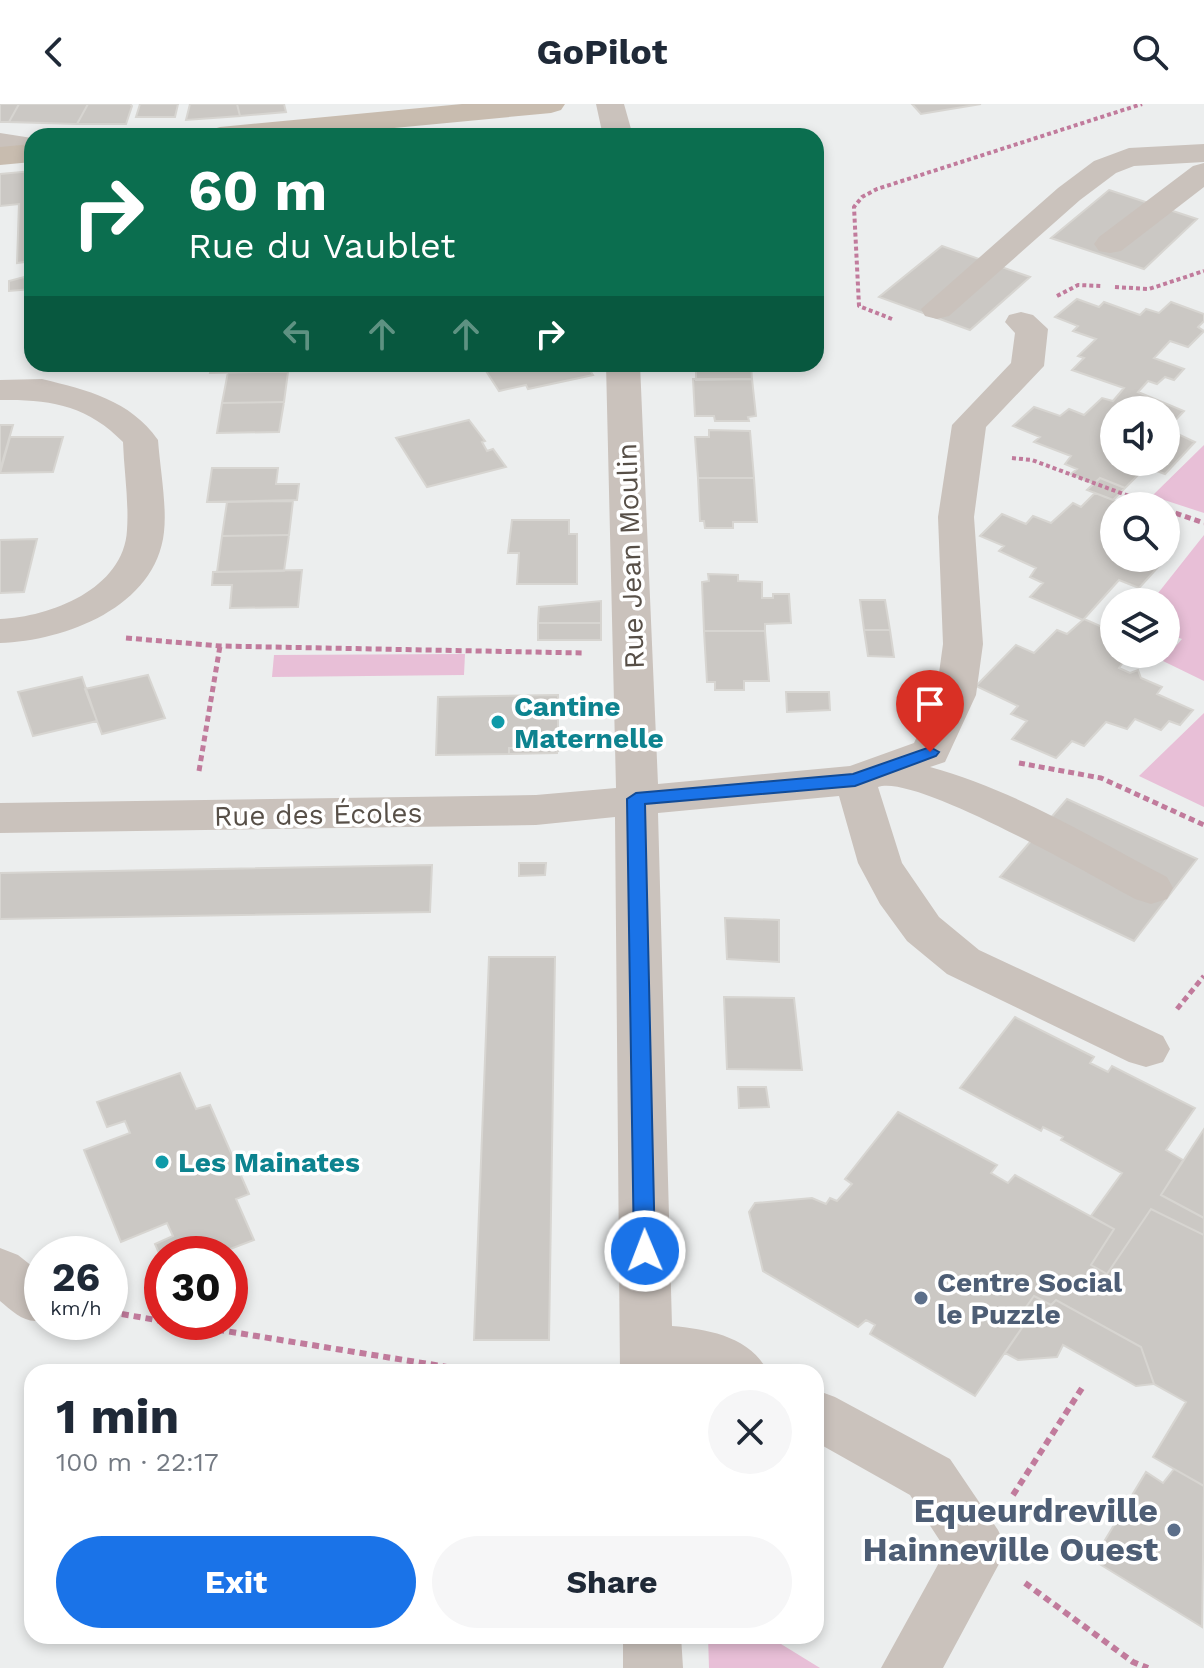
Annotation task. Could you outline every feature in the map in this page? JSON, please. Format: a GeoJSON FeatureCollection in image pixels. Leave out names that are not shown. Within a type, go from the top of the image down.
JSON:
{"type":"FeatureCollection","features":[{"type":"Feature","properties":{"kind":"main road"},"geometry":{"type":"LineString","coordinates":[[303,128],[551,104]]}},
{"type":"Feature","properties":{"kind":"main road"},"geometry":{"type":"LineString","coordinates":[[0,156],[24,152]]}},
{"type":"Feature","properties":{"kind":"street"},"geometry":{"type":"LineString","coordinates":[[610,104],[616,128]]}},
{"type":"Feature","properties":{"kind":"street"},"geometry":{"type":"LineString","coordinates":[[0,142],[24,148]]}},
{"type":"Feature","properties":{"kind":"street"},"geometry":{"type":"LineString","coordinates":[[937,309],[1105,167],[1129,157],[1203,160]]}},
{"type":"Feature","properties":{"kind":"street"},"geometry":{"type":"LineString","coordinates":[[1142,201],[1203,160]]}},
{"type":"Feature","properties":{"kind":"street"},"geometry":{"type":"LineString","coordinates":[[1110,244],[1203,160]]}},
{"type":"Feature","properties":{"kind":"street"},"geometry":{"type":"LineString","coordinates":[[976,258],[1018,223],[1039,220]]}},
{"type":"Feature","properties":{"kind":"street"},"geometry":{"type":"LineString","coordinates":[[870,774],[930,752],[956,695],[963,644],[956,517],[969,425],[1027,366],[1032,329],[1021,322]]}},
{"type":"Feature","properties":{"kind":"street","name":"Rue Jean Moulin"},"geometry":{"type":"LineString","coordinates":[[623,372],[627,551],[633,654],[647,1359]]}},
{"type":"Feature","properties":{"kind":"street"},"geometry":{"type":"LineString","coordinates":[[0,390],[42,389],[93,404],[118,417],[140,440],[146,533],[130,576],[86,610],[26,630],[0,631]]}},
{"type":"Feature","properties":{"kind":"street"},"geometry":{"type":"LineString","coordinates":[[870,774],[1029,844]]}},
{"type":"Feature","properties":{"kind":"street"},"geometry":{"type":"LineString","coordinates":[[870,774],[946,786],[1040,829],[1151,888]]}},
{"type":"Feature","properties":{"kind":"street"},"geometry":{"type":"LineString","coordinates":[[870,774],[880,863],[896,893],[923,929],[963,962],[1146,1049]]}},
{"type":"Feature","properties":{"kind":"street","name":"Rue des Écoles"},"geometry":{"type":"LineString","coordinates":[[0,818],[536,810],[870,774]]}},
{"type":"Feature","properties":{"kind":"street"},"geometry":{"type":"LineString","coordinates":[[647,1359],[705,1352],[727,1364]]}},
{"type":"Feature","properties":{"kind":"street"},"geometry":{"type":"LineString","coordinates":[[824,1418],[930,1477],[978,1549],[911,1668]]}},
{"type":"Feature","properties":{"kind":"street"},"geometry":{"type":"LineString","coordinates":[[652,1644],[653,1668]]}},
{"type":"Feature","properties":{"kind":"path"},"geometry":{"type":"LineString","coordinates":[[896,320],[859,306],[854,207],[862,197],[877,189],[1142,104]]}},
{"type":"Feature","properties":{"kind":"path"},"geometry":{"type":"LineString","coordinates":[[965,454],[1032,460],[1118,492]]}},
{"type":"Feature","properties":{"kind":"path"},"geometry":{"type":"LineString","coordinates":[[1180,515],[1204,523]]}},
{"type":"Feature","properties":{"kind":"path"},"geometry":{"type":"LineString","coordinates":[[116,637],[220,646],[633,654]]}},
{"type":"Feature","properties":{"kind":"path"},"geometry":{"type":"LineString","coordinates":[[191,816],[220,646]]}},
{"type":"Feature","properties":{"kind":"path"},"geometry":{"type":"LineString","coordinates":[[930,752],[1101,778],[1204,825]]}},
{"type":"Feature","properties":{"kind":"path"},"geometry":{"type":"LineString","coordinates":[[248,1335],[429,1364]]}},
{"type":"Feature","properties":{"kind":"path"},"geometry":{"type":"LineString","coordinates":[[1084,1385],[978,1549],[1133,1662],[1148,1668]]}},
{"type":"Feature","properties":{"kind":"shaded area"},"geometry":{"type":"Polygon","coordinates":[[[1204,445],[1204,513],[1180,505],[1180,492],[1156,492],[1172,476],[1180,476],[1180,469],[1204,445]]]}},
{"type":"Feature","properties":{"kind":"shaded area"},"geometry":{"type":"Polygon","coordinates":[[[1204,535],[1204,681],[1177,668],[1180,668],[1182,639],[1180,588],[1162,588],[1175,572],[1180,572],[1180,565],[1204,535]]]}},
{"type":"Feature","properties":{"kind":"shaded area"},"geometry":{"type":"Polygon","coordinates":[[[465,654],[464,675],[272,677],[274,655],[465,654]]]}},
{"type":"Feature","properties":{"kind":"shaded area"},"geometry":{"type":"Polygon","coordinates":[[[1204,713],[1204,807],[1139,776],[1204,713]]]}},
{"type":"Feature","properties":{"kind":"shaded area"},"geometry":{"type":"Polygon","coordinates":[[[708,1644],[781,1644],[820,1668],[709,1668],[708,1644]]]}},
{"type":"Feature","properties":{"kind":"building"},"geometry":{"type":"Polygon","coordinates":[[[0,104],[19,104],[9,122],[0,122],[0,104]]]}},
{"type":"Feature","properties":{"kind":"building"},"geometry":{"type":"Polygon","coordinates":[[[19,104],[88,104],[77,124],[9,122],[19,104]]]}},
{"type":"Feature","properties":{"kind":"building"},"geometry":{"type":"Polygon","coordinates":[[[88,104],[132,106],[126,124],[77,124],[88,104]]]}},
{"type":"Feature","properties":{"kind":"building"},"geometry":{"type":"Polygon","coordinates":[[[140,104],[178,104],[175,117],[136,117],[140,104]]]}},
{"type":"Feature","properties":{"kind":"building"},"geometry":{"type":"Polygon","coordinates":[[[190,104],[237,104],[240,116],[186,120],[190,104]]]}},
{"type":"Feature","properties":{"kind":"building"},"geometry":{"type":"Polygon","coordinates":[[[237,104],[284,104],[286,112],[240,116],[237,104]]]}},
{"type":"Feature","properties":{"kind":"building"},"geometry":{"type":"Polygon","coordinates":[[[912,104],[981,104],[921,114],[912,104]]]}},
{"type":"Feature","properties":{"kind":"building"},"geometry":{"type":"Polygon","coordinates":[[[24,172],[24,262],[17,263],[19,204],[0,206],[0,174],[24,172]]]}},
{"type":"Feature","properties":{"kind":"building"},"geometry":{"type":"Polygon","coordinates":[[[1109,190],[1197,219],[1144,269],[1051,238],[1109,190]]]}},
{"type":"Feature","properties":{"kind":"building"},"geometry":{"type":"Polygon","coordinates":[[[942,246],[1030,277],[970,330],[879,297],[942,246]]]}},
{"type":"Feature","properties":{"kind":"building"},"geometry":{"type":"Polygon","coordinates":[[[24,277],[24,290],[9,291],[9,281],[24,277]]]}},
{"type":"Feature","properties":{"kind":"building"},"geometry":{"type":"Polygon","coordinates":[[[1077,299],[1099,307],[1104,302],[1140,315],[1146,309],[1159,313],[1171,302],[1204,314],[1204,321],[1198,327],[1204,331],[1188,347],[1170,341],[1154,358],[1184,369],[1174,380],[1165,377],[1157,384],[1148,381],[1138,392],[1148,396],[1117,396],[1124,388],[1072,370],[1084,358],[1078,356],[1096,339],[1073,331],[1078,326],[1055,317],[1077,299]]]}},
{"type":"Feature","properties":{"kind":"building"},"geometry":{"type":"Polygon","coordinates":[[[228,372],[288,372],[284,402],[222,403],[228,372]]]}},
{"type":"Feature","properties":{"kind":"building"},"geometry":{"type":"Polygon","coordinates":[[[487,372],[591,372],[593,375],[528,389],[526,385],[499,391],[487,372]]]}},
{"type":"Feature","properties":{"kind":"building"},"geometry":{"type":"Polygon","coordinates":[[[696,372],[752,372],[752,379],[696,380],[696,372]]]}},
{"type":"Feature","properties":{"kind":"building"},"geometry":{"type":"Polygon","coordinates":[[[693,379],[752,379],[756,416],[748,417],[749,421],[715,421],[714,416],[695,416],[693,379]]]}},
{"type":"Feature","properties":{"kind":"building"},"geometry":{"type":"Polygon","coordinates":[[[1100,400],[1100,476],[1137,476],[1125,488],[1100,478],[1094,484],[1071,474],[1077,469],[1065,464],[1071,456],[1034,442],[1040,437],[1013,426],[1034,407],[1060,416],[1069,409],[1084,415],[1100,400]]]}},
{"type":"Feature","properties":{"kind":"building"},"geometry":{"type":"Polygon","coordinates":[[[284,402],[279,432],[217,433],[222,403],[284,402]]]}},
{"type":"Feature","properties":{"kind":"building"},"geometry":{"type":"Polygon","coordinates":[[[469,420],[485,441],[482,442],[487,451],[493,449],[506,467],[427,487],[396,438],[469,420]]]}},
{"type":"Feature","properties":{"kind":"building"},"geometry":{"type":"Polygon","coordinates":[[[0,425],[13,425],[0,470],[0,425]]]}},
{"type":"Feature","properties":{"kind":"building"},"geometry":{"type":"Polygon","coordinates":[[[709,430],[750,431],[754,478],[698,478],[695,437],[709,437],[709,430]]]}},
{"type":"Feature","properties":{"kind":"building"},"geometry":{"type":"Polygon","coordinates":[[[1180,435],[1195,442],[1180,458],[1180,435]]]}},
{"type":"Feature","properties":{"kind":"building"},"geometry":{"type":"Polygon","coordinates":[[[10,437],[63,437],[53,472],[0,473],[10,437]]]}},
{"type":"Feature","properties":{"kind":"building"},"geometry":{"type":"Polygon","coordinates":[[[212,468],[278,468],[276,484],[299,484],[297,500],[207,502],[212,468]]]}},
{"type":"Feature","properties":{"kind":"building"},"geometry":{"type":"Polygon","coordinates":[[[698,478],[754,478],[757,522],[733,522],[733,528],[705,528],[704,521],[700,521],[698,478]]]}},
{"type":"Feature","properties":{"kind":"building"},"geometry":{"type":"Polygon","coordinates":[[[1100,478],[1125,488],[1121,492],[1100,492],[1100,495],[1087,490],[1100,478]]]}},
{"type":"Feature","properties":{"kind":"building"},"geometry":{"type":"Polygon","coordinates":[[[1095,493],[1100,495],[1100,572],[1154,572],[1139,588],[1119,580],[1112,588],[1100,588],[1100,601],[1083,620],[1030,597],[1043,583],[1030,577],[1036,568],[999,551],[1004,546],[980,536],[1002,514],[1026,524],[1033,516],[1051,523],[1073,503],[1081,507],[1095,493]]]}},
{"type":"Feature","properties":{"kind":"building"},"geometry":{"type":"Polygon","coordinates":[[[293,501],[289,535],[222,536],[227,502],[293,501]]]}},
{"type":"Feature","properties":{"kind":"building"},"geometry":{"type":"Polygon","coordinates":[[[512,520],[569,520],[569,534],[577,534],[577,584],[517,584],[519,553],[508,553],[512,520]]]}},
{"type":"Feature","properties":{"kind":"building"},"geometry":{"type":"Polygon","coordinates":[[[289,535],[284,571],[217,572],[222,536],[289,535]]]}},
{"type":"Feature","properties":{"kind":"building"},"geometry":{"type":"Polygon","coordinates":[[[37,539],[24,592],[0,593],[0,540],[37,539]]]}},
{"type":"Feature","properties":{"kind":"building"},"geometry":{"type":"Polygon","coordinates":[[[302,570],[298,607],[230,608],[232,585],[212,585],[213,572],[302,570]]]}},
{"type":"Feature","properties":{"kind":"building"},"geometry":{"type":"Polygon","coordinates":[[[708,574],[738,575],[738,581],[762,582],[762,598],[789,594],[791,623],[765,624],[765,631],[704,631],[702,582],[709,581],[708,574]]]}},
{"type":"Feature","properties":{"kind":"building"},"geometry":{"type":"Polygon","coordinates":[[[860,600],[885,600],[890,630],[864,630],[860,600]]]}},
{"type":"Feature","properties":{"kind":"building"},"geometry":{"type":"Polygon","coordinates":[[[601,601],[601,623],[538,623],[539,607],[601,601]]]}},
{"type":"Feature","properties":{"kind":"building"},"geometry":{"type":"Polygon","coordinates":[[[1084,619],[1100,626],[1100,668],[1119,668],[1130,673],[1138,670],[1141,678],[1162,687],[1157,694],[1193,710],[1180,725],[1169,721],[1161,730],[1135,719],[1127,729],[1106,722],[1084,746],[1072,741],[1056,758],[1012,739],[1027,721],[1011,714],[1018,706],[976,686],[1016,645],[1034,653],[1057,630],[1067,634],[1084,619]]]}},
{"type":"Feature","properties":{"kind":"building"},"geometry":{"type":"Polygon","coordinates":[[[538,623],[601,623],[601,640],[538,640],[538,623]]]}},
{"type":"Feature","properties":{"kind":"building"},"geometry":{"type":"Polygon","coordinates":[[[864,630],[890,630],[894,657],[868,656],[864,630]]]}},
{"type":"Feature","properties":{"kind":"building"},"geometry":{"type":"Polygon","coordinates":[[[704,631],[765,631],[769,681],[744,681],[744,690],[715,690],[715,682],[707,682],[704,631]]]}},
{"type":"Feature","properties":{"kind":"building"},"geometry":{"type":"Polygon","coordinates":[[[148,675],[165,718],[102,734],[85,689],[148,675]]]}},
{"type":"Feature","properties":{"kind":"building"},"geometry":{"type":"Polygon","coordinates":[[[82,677],[97,721],[33,736],[18,692],[82,677]]]}},
{"type":"Feature","properties":{"kind":"building"},"geometry":{"type":"Polygon","coordinates":[[[786,692],[829,692],[830,710],[787,712],[786,692]]]}},
{"type":"Feature","properties":{"kind":"building","name":"Cantine Maternelle"},"geometry":{"type":"Polygon","coordinates":[[[558,695],[558,752],[557,747],[509,748],[509,754],[436,755],[438,697],[558,695]]]}},
{"type":"Feature","properties":{"kind":"building"},"geometry":{"type":"Polygon","coordinates":[[[557,747],[557,753],[509,754],[509,748],[557,747]]]}},
{"type":"Feature","properties":{"kind":"building"},"geometry":{"type":"Polygon","coordinates":[[[1067,799],[1197,859],[1134,941],[1000,877],[1067,799]]]}},
{"type":"Feature","properties":{"kind":"building"},"geometry":{"type":"Polygon","coordinates":[[[519,863],[546,863],[545,875],[519,876],[519,863]]]}},
{"type":"Feature","properties":{"kind":"building"},"geometry":{"type":"Polygon","coordinates":[[[432,865],[430,912],[0,919],[0,873],[432,865]]]}},
{"type":"Feature","properties":{"kind":"building"},"geometry":{"type":"Polygon","coordinates":[[[725,918],[779,920],[779,962],[727,959],[725,918]]]}},
{"type":"Feature","properties":{"kind":"building"},"geometry":{"type":"Polygon","coordinates":[[[489,957],[555,957],[549,1340],[474,1340],[489,957]]]}},
{"type":"Feature","properties":{"kind":"building"},"geometry":{"type":"Polygon","coordinates":[[[724,997],[794,998],[802,1070],[727,1069],[724,997]]]}},
{"type":"Feature","properties":{"kind":"building"},"geometry":{"type":"Polygon","coordinates":[[[1015,1017],[1094,1057],[1090,1063],[1108,1072],[1112,1066],[1195,1108],[1166,1150],[1183,1160],[1161,1195],[1204,1218],[1204,1235],[1151,1209],[1107,1274],[1091,1265],[1114,1229],[1091,1216],[1122,1173],[1061,1140],[1063,1137],[1043,1127],[1041,1131],[960,1088],[1015,1017]]]}},
{"type":"Feature","properties":{"kind":"building","name":"Les Mainates"},"geometry":{"type":"Polygon","coordinates":[[[180,1073],[196,1109],[210,1105],[249,1194],[236,1199],[254,1240],[248,1242],[248,1236],[173,1236],[167,1223],[128,1239],[128,1236],[119,1236],[84,1150],[130,1133],[125,1121],[107,1127],[97,1102],[180,1073]]]}},
{"type":"Feature","properties":{"kind":"building"},"geometry":{"type":"Polygon","coordinates":[[[738,1087],[766,1087],[769,1107],[739,1108],[738,1087]]]}},
{"type":"Feature","properties":{"kind":"building","name":"Centre Social le Puzzle"},"geometry":{"type":"Polygon","coordinates":[[[898,1112],[997,1165],[991,1173],[1008,1183],[1015,1175],[1114,1229],[1091,1265],[1107,1274],[1151,1209],[1204,1235],[1204,1486],[1153,1457],[1186,1402],[1154,1384],[1141,1347],[1056,1300],[1051,1305],[1034,1296],[1021,1314],[1028,1319],[975,1396],[870,1334],[875,1325],[866,1320],[858,1327],[763,1271],[749,1212],[755,1203],[812,1198],[826,1204],[830,1198],[837,1201],[852,1184],[845,1179],[898,1112]]]}},
{"type":"Feature","properties":{"kind":"building","name":"Centre Social le Puzzle"},"geometry":{"type":"Polygon","coordinates":[[[1204,1129],[1204,1218],[1161,1195],[1204,1129]]]}},
{"type":"Feature","properties":{"kind":"building"},"geometry":{"type":"Polygon","coordinates":[[[1034,1296],[1051,1305],[1056,1300],[1141,1347],[1154,1384],[1136,1386],[1063,1345],[1057,1357],[1018,1360],[1005,1353],[1028,1319],[1021,1314],[1034,1296]]]}},
{"type":"Feature","properties":{"kind":"building"},"geometry":{"type":"Polygon","coordinates":[[[1174,1469],[1204,1486],[1202,1627],[1093,1560],[1146,1472],[1163,1483],[1174,1469]]]}},
{"type":"Feature","properties":{"kind":"place","name":"Cantine Maternelle"},"geometry":{"type":"Point","coordinates":[498,722]}},
{"type":"Feature","properties":{"kind":"place","name":"Les Mainates"},"geometry":{"type":"Point","coordinates":[162,1162]}},
{"type":"Feature","properties":{"kind":"place","name":"Centre Social le Puzzle"},"geometry":{"type":"Point","coordinates":[921,1298]}},
{"type":"Feature","properties":{"kind":"place","name":"Equeurdreville Hainneville Ouest"},"geometry":{"type":"Point","coordinates":[1174,1530]}},
{"type":"Feature","properties":{"kind":"route"},"geometry":{"type":"LineString","coordinates":[[645,1251],[636,799],[855,780],[930,752]]}}]}
